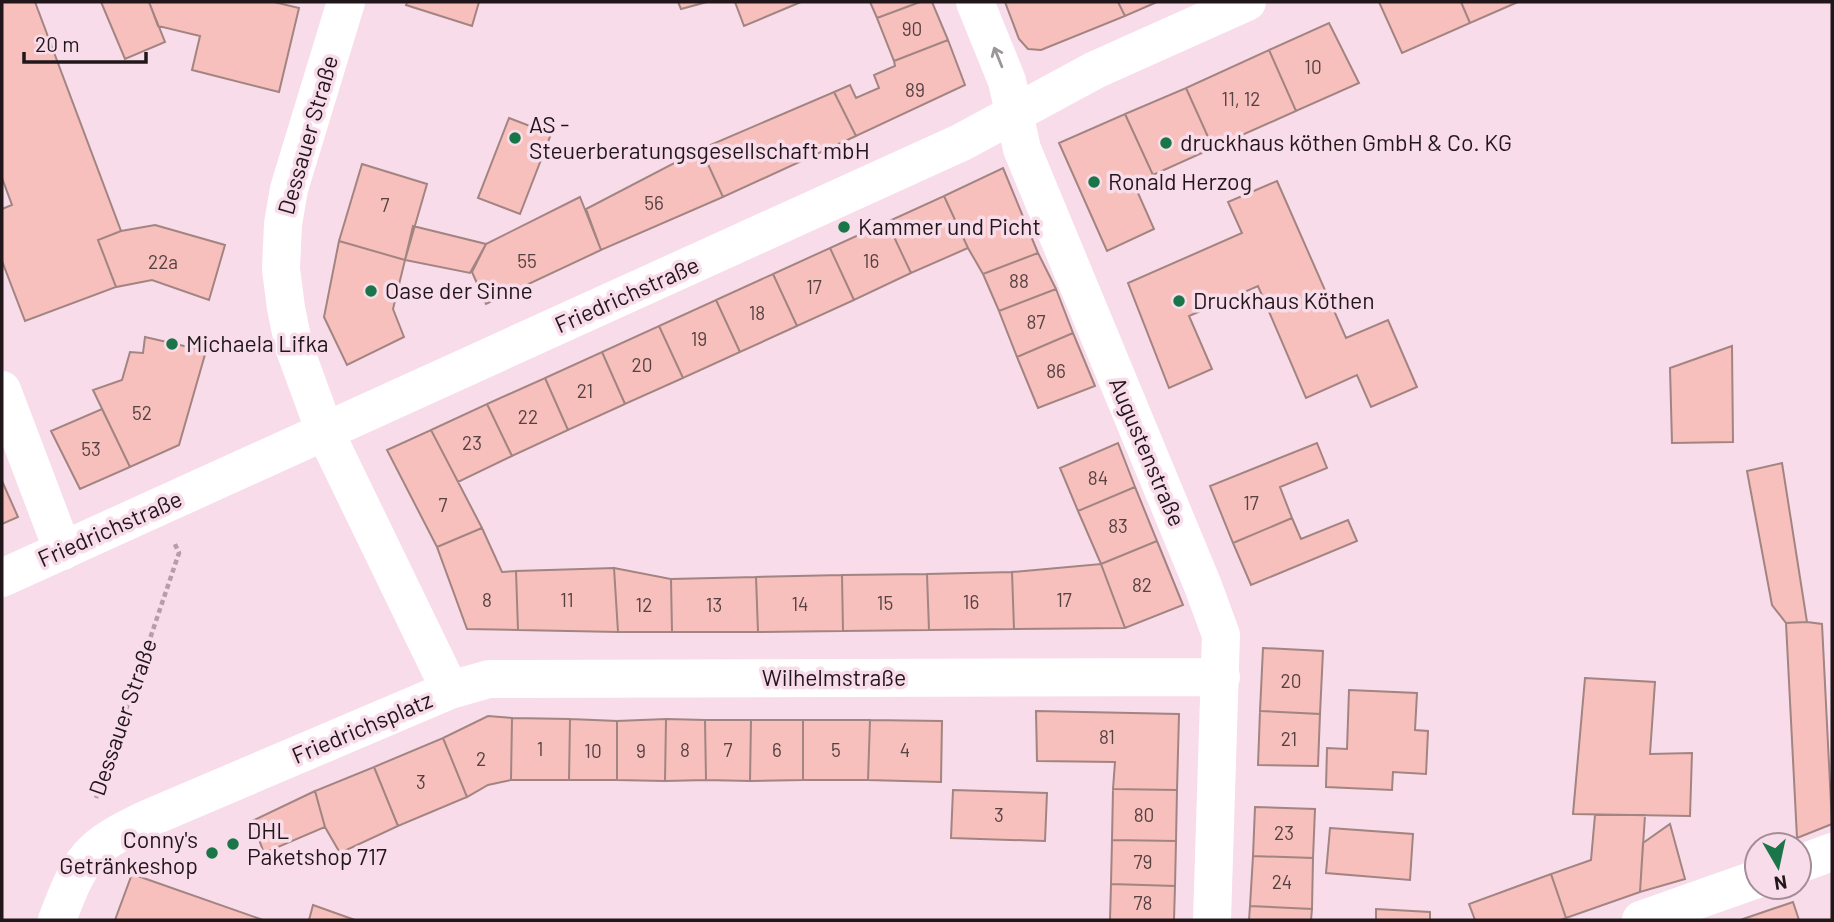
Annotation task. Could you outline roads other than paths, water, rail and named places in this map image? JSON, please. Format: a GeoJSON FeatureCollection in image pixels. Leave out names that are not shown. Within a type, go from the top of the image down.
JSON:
{"type":"FeatureCollection","features":[{"type":"Feature","properties":{"kind":"street","name":"Dessauer Straße"},"geometry":{"type":"LineString","coordinates":[[325,432],[294,347],[286,308],[281,269],[283,224],[289,189],[346,2]]}},
{"type":"Feature","properties":{"kind":"street","name":"Augustenstraße"},"geometry":{"type":"LineString","coordinates":[[975,2],[1007,81],[1022,149],[1221,635],[1212,920]]}},
{"type":"Feature","properties":{"kind":"street","name":"Friedrichstraße"},"geometry":{"type":"LineString","coordinates":[[2,578],[950,147],[1095,70],[1247,2]]}},
{"type":"Feature","properties":{"kind":"street"},"geometry":{"type":"LineString","coordinates":[[2,390],[63,551]]}},
{"type":"Feature","properties":{"kind":"street","name":"Friedrichsplatz"},"geometry":{"type":"LineString","coordinates":[[57,920],[69,887],[92,852],[115,835],[147,818],[450,690],[325,432]]}},
{"type":"Feature","properties":{"kind":"street","name":"Wilhelmstraße"},"geometry":{"type":"LineString","coordinates":[[450,690],[489,679],[1221,677]]}},
{"type":"Feature","properties":{"kind":"street"},"geometry":{"type":"LineString","coordinates":[[1813,859],[1832,852]]}},
{"type":"Feature","properties":{"kind":"street"},"geometry":{"type":"LineString","coordinates":[[1641,920],[1743,884]]}},
{"type":"Feature","properties":{"kind":"place","name":"AS - Steuerberatungsgesellschaft mbH"},"geometry":{"type":"Point","coordinates":[515,138]}},
{"type":"Feature","properties":{"kind":"place","name":"druckhaus köthen GmbH & Co. KG"},"geometry":{"type":"Point","coordinates":[1166,143]}},
{"type":"Feature","properties":{"kind":"place","name":"Ronald Herzog"},"geometry":{"type":"Point","coordinates":[1094,182]}},
{"type":"Feature","properties":{"kind":"place","name":"Kammer und Picht"},"geometry":{"type":"Point","coordinates":[844,227]}},
{"type":"Feature","properties":{"kind":"place","name":"Oase der Sinne"},"geometry":{"type":"Point","coordinates":[371,291]}},
{"type":"Feature","properties":{"kind":"place","name":"Druckhaus Köthen"},"geometry":{"type":"Point","coordinates":[1179,301]}},
{"type":"Feature","properties":{"kind":"place","name":"Michaela Lifka"},"geometry":{"type":"Point","coordinates":[172,344]}},
{"type":"Feature","properties":{"kind":"place","name":"DHL Paketshop 717"},"geometry":{"type":"Point","coordinates":[233,844]}},
{"type":"Feature","properties":{"kind":"place","name":"Conny's Getränkeshop"},"geometry":{"type":"Point","coordinates":[212,853]}}]}
